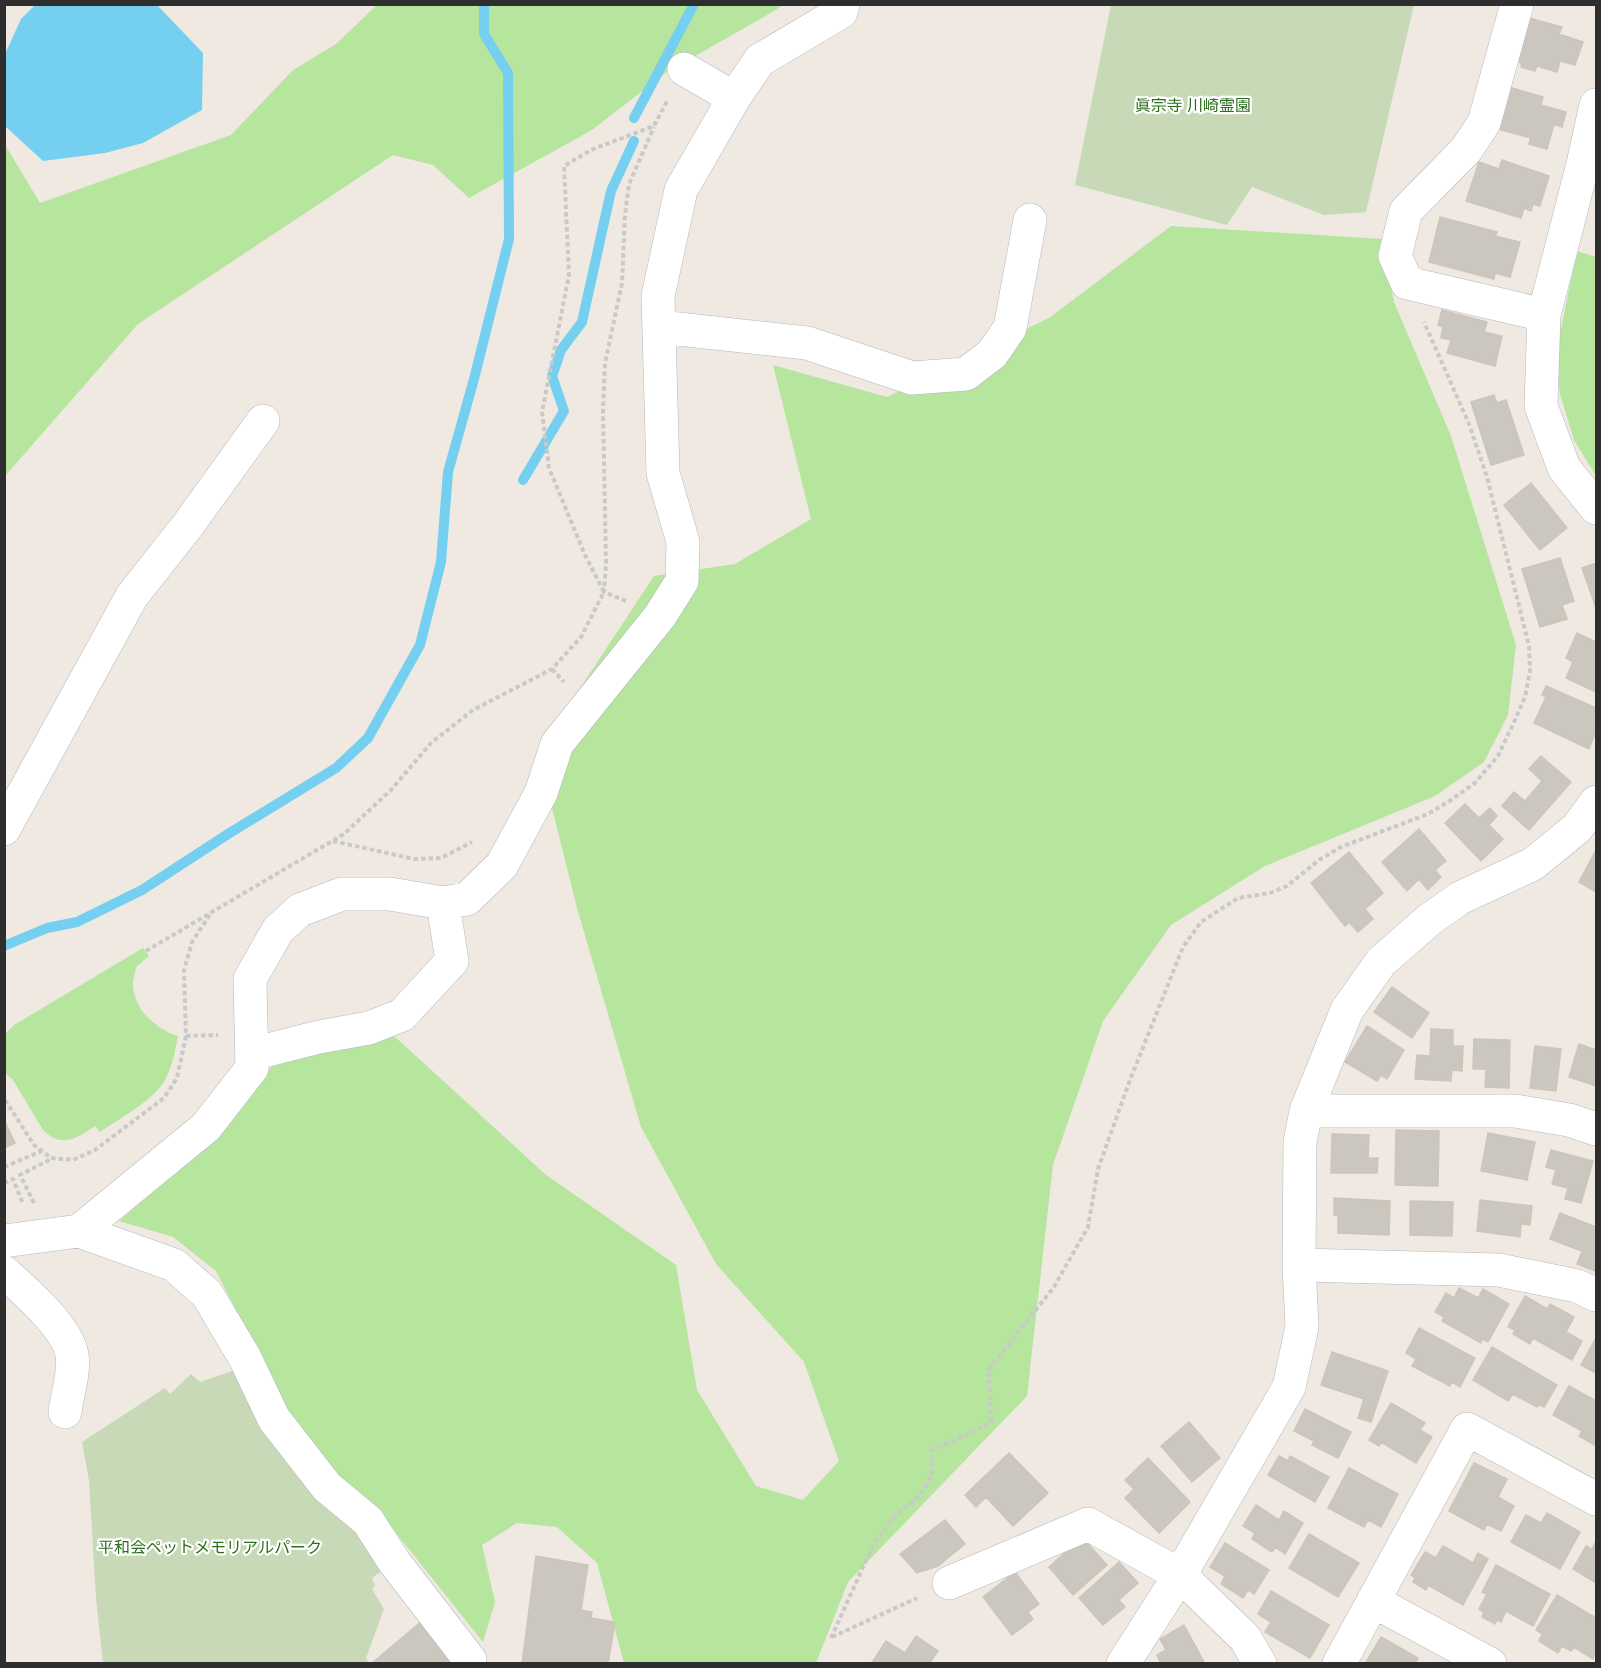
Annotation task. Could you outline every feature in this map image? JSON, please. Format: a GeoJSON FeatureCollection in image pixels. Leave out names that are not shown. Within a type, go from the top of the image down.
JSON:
{"type":"FeatureCollection","features":[{"type":"Feature","properties":{"kind":"street"},"geometry":{"type":"LineString","coordinates":[[80,1230],[206,1127],[252,1068],[250,979],[278,930],[300,910],[342,894],[390,894],[442,903],[467,899],[502,865],[541,793],[557,744],[660,616],[681,581],[683,542],[663,473],[659,311],[681,190],[734,98],[760,60],[841,12],[843,4]]}},
{"type":"Feature","properties":{"kind":"street"},"geometry":{"type":"LineString","coordinates":[[1516,4],[1484,123],[1466,150],[1406,211],[1395,256],[1407,283],[1544,315]]}},
{"type":"Feature","properties":{"kind":"street"},"geometry":{"type":"LineString","coordinates":[[684,69],[734,98]]}},
{"type":"Feature","properties":{"kind":"street"},"geometry":{"type":"LineString","coordinates":[[1596,105],[1590,166],[1544,315],[1541,406],[1564,468],[1596,508]]}},
{"type":"Feature","properties":{"kind":"street"},"geometry":{"type":"LineString","coordinates":[[659,311],[807,343],[912,378],[966,375],[992,354],[1010,328],[1030,220]]}},
{"type":"Feature","properties":{"kind":"street"},"geometry":{"type":"LineString","coordinates":[[4,829],[132,596],[188,525],[262,422]]}},
{"type":"Feature","properties":{"kind":"street"},"geometry":{"type":"LineString","coordinates":[[1123,1664],[1180,1575],[1288,1387],[1302,1327],[1299,1265],[1300,1142],[1306,1111],[1347,1010],[1381,962],[1429,920],[1460,898],[1533,864],[1577,828],[1596,802]]}},
{"type":"Feature","properties":{"kind":"street"},"geometry":{"type":"LineString","coordinates":[[252,1054],[319,1037],[369,1028],[402,1016],[452,961],[442,903]]}},
{"type":"Feature","properties":{"kind":"street"},"geometry":{"type":"LineString","coordinates":[[1306,1111],[1515,1111],[1569,1120],[1596,1128]]}},
{"type":"Feature","properties":{"kind":"street"},"geometry":{"type":"LineString","coordinates":[[4,1241],[80,1230],[174,1265],[207,1294],[245,1358],[274,1419],[327,1487],[368,1521],[395,1563],[470,1660]]}},
{"type":"Feature","properties":{"kind":"street"},"geometry":{"type":"LineString","coordinates":[[1299,1265],[1499,1270],[1577,1286],[1596,1295]]}},
{"type":"Feature","properties":{"kind":"street"},"geometry":{"type":"LineString","coordinates":[[4,1272],[39,1305],[68,1341],[73,1358],[65,1412]]}},
{"type":"Feature","properties":{"kind":"street"},"geometry":{"type":"LineString","coordinates":[[1339,1664],[1467,1430],[1596,1499]]}},
{"type":"Feature","properties":{"kind":"street"},"geometry":{"type":"LineString","coordinates":[[949,1583],[1088,1524],[1180,1575],[1245,1638],[1260,1664]]}},
{"type":"Feature","properties":{"kind":"street"},"geometry":{"type":"LineString","coordinates":[[1373,1600],[1490,1664]]}},
{"type":"Feature","properties":{"kind":"path"},"geometry":{"type":"LineString","coordinates":[[146,951],[344,834],[391,790],[431,743],[473,710],[552,669],[581,637],[604,592],[606,563],[603,410],[605,363],[622,283],[625,215],[629,184],[654,126],[684,69]]}},
{"type":"Feature","properties":{"kind":"path"},"geometry":{"type":"LineString","coordinates":[[604,592],[585,555],[549,468],[542,412],[569,275],[564,166],[591,150],[654,126]]}},
{"type":"Feature","properties":{"kind":"path"},"geometry":{"type":"LineString","coordinates":[[882,1614],[831,1638],[873,1545],[895,1516],[920,1496],[932,1475],[932,1450],[991,1422],[989,1369],[1054,1287],[1088,1227],[1098,1169],[1130,1080],[1183,947],[1201,922],[1238,898],[1270,893],[1287,885],[1319,860],[1341,847],[1428,814],[1475,783],[1498,756],[1525,697],[1530,671],[1529,646],[1487,477],[1469,424],[1407,283]]}},
{"type":"Feature","properties":{"kind":"path"},"geometry":{"type":"LineString","coordinates":[[333,841],[414,859],[441,858],[473,841]]}},
{"type":"Feature","properties":{"kind":"path"},"geometry":{"type":"LineString","coordinates":[[5,1100],[34,1145],[53,1158],[73,1160],[95,1150],[164,1098],[177,1078],[186,1036],[184,970],[192,942],[213,910]]}},
{"type":"Feature","properties":{"kind":"path"},"geometry":{"type":"LineString","coordinates":[[186,1036],[215,1035]]}},
{"type":"Feature","properties":{"kind":"path"},"geometry":{"type":"LineString","coordinates":[[4,1167],[42,1151]]}},
{"type":"Feature","properties":{"kind":"path"},"geometry":{"type":"LineString","coordinates":[[35,1205],[20,1175],[53,1158]]}},
{"type":"Feature","properties":{"kind":"path"},"geometry":{"type":"LineString","coordinates":[[4,1182],[13,1179],[26,1209]]}},
{"type":"Feature","properties":{"kind":"green space"},"geometry":{"type":"Polygon","coordinates":[[[377,5],[782,5],[667,72],[592,130],[469,198],[433,165],[393,155],[138,324],[5,476],[4,143],[40,203],[231,135],[293,70],[336,44],[377,5]]]}},
{"type":"Feature","properties":{"kind":"green space","name":"眞宗寺 川崎霊園"},"geometry":{"type":"Polygon","coordinates":[[[1111,5],[1414,5],[1366,212],[1324,215],[1252,187],[1227,225],[1075,185],[1111,5]]]}},
{"type":"Feature","properties":{"kind":"green space"},"geometry":{"type":"Polygon","coordinates":[[[1171,226],[1382,239],[1394,302],[1451,436],[1516,645],[1508,715],[1484,762],[1435,796],[1265,866],[1171,925],[1103,1021],[1053,1165],[1027,1396],[848,1582],[816,1663],[624,1663],[597,1563],[557,1527],[517,1523],[482,1545],[495,1602],[483,1642],[377,1509],[342,1481],[289,1413],[216,1271],[173,1237],[119,1221],[205,1149],[272,1066],[320,1045],[393,1035],[546,1175],[676,1265],[697,1390],[756,1486],[803,1500],[839,1461],[804,1362],[716,1264],[641,1127],[577,908],[538,752],[654,576],[735,564],[811,519],[773,365],[887,397],[1049,318],[1171,226]]]}},
{"type":"Feature","properties":{"kind":"green space"},"geometry":{"type":"Polygon","coordinates":[[[1577,251],[1596,257],[1596,476],[1574,440],[1560,394],[1556,353],[1577,251]]]}},
{"type":"Feature","properties":{"kind":"green space"},"geometry":{"type":"Polygon","coordinates":[[[143,948],[149,956],[137,966],[135,973],[133,985],[137,1003],[154,1023],[178,1036],[167,1077],[152,1096],[100,1132],[95,1126],[69,1140],[50,1136],[43,1130],[13,1080],[5,1073],[5,1034],[14,1025],[143,948]]]}},
{"type":"Feature","properties":{"kind":"green space","name":"平和会ペットメモリアルパーク"},"geometry":{"type":"Polygon","coordinates":[[[235,1370],[356,1524],[383,1570],[372,1578],[375,1586],[372,1589],[384,1609],[366,1658],[369,1663],[103,1663],[96,1598],[89,1481],[82,1442],[165,1388],[170,1394],[191,1374],[200,1382],[235,1370]]]}},
{"type":"Feature","properties":{"kind":"water"},"geometry":{"type":"Polygon","coordinates":[[[35,5],[157,5],[203,53],[202,110],[143,143],[105,153],[43,161],[5,126],[5,54],[21,19],[35,5]]]}},
{"type":"Feature","properties":{"kind":"building"},"geometry":{"type":"Polygon","coordinates":[[[1529,18],[1562,27],[1559,34],[1583,42],[1575,65],[1560,61],[1557,72],[1537,66],[1535,71],[1521,67],[1522,63],[1516,61],[1529,18]]]}},
{"type":"Feature","properties":{"kind":"building"},"geometry":{"type":"Polygon","coordinates":[[[1509,87],[1543,97],[1541,105],[1566,112],[1562,127],[1554,124],[1547,149],[1529,144],[1531,138],[1498,129],[1509,87]]]}},
{"type":"Feature","properties":{"kind":"building"},"geometry":{"type":"Polygon","coordinates":[[[1502,160],[1549,176],[1540,206],[1533,204],[1531,211],[1524,208],[1521,218],[1466,201],[1479,162],[1499,169],[1502,160]]]}},
{"type":"Feature","properties":{"kind":"building"},"geometry":{"type":"Polygon","coordinates":[[[1440,217],[1497,232],[1495,236],[1520,242],[1510,277],[1495,273],[1494,279],[1429,262],[1440,217]]]}},
{"type":"Feature","properties":{"kind":"building"},"geometry":{"type":"Polygon","coordinates":[[[1442,310],[1487,322],[1484,332],[1502,336],[1495,366],[1447,353],[1451,340],[1441,338],[1443,327],[1438,325],[1442,310]]]}},
{"type":"Feature","properties":{"kind":"building"},"geometry":{"type":"Polygon","coordinates":[[[1494,395],[1497,403],[1506,400],[1524,455],[1491,465],[1471,402],[1494,395]]]}},
{"type":"Feature","properties":{"kind":"building"},"geometry":{"type":"Polygon","coordinates":[[[1531,483],[1567,528],[1540,550],[1504,505],[1531,483]]]}},
{"type":"Feature","properties":{"kind":"building"},"geometry":{"type":"Polygon","coordinates":[[[1560,558],[1574,601],[1562,605],[1567,619],[1540,627],[1522,569],[1560,558]]]}},
{"type":"Feature","properties":{"kind":"building"},"geometry":{"type":"Polygon","coordinates":[[[1596,563],[1596,608],[1582,568],[1596,563]]]}},
{"type":"Feature","properties":{"kind":"building"},"geometry":{"type":"Polygon","coordinates":[[[1577,633],[1596,642],[1596,692],[1566,678],[1573,662],[1566,658],[1577,633]]]}},
{"type":"Feature","properties":{"kind":"building"},"geometry":{"type":"Polygon","coordinates":[[[1546,686],[1596,708],[1596,731],[1589,749],[1534,723],[1546,697],[1542,695],[1546,686]]]}},
{"type":"Feature","properties":{"kind":"building"},"geometry":{"type":"Polygon","coordinates":[[[1541,756],[1571,782],[1529,830],[1502,806],[1514,792],[1525,801],[1542,781],[1529,769],[1541,756]]]}},
{"type":"Feature","properties":{"kind":"building"},"geometry":{"type":"Polygon","coordinates":[[[1465,804],[1479,818],[1490,808],[1497,816],[1489,825],[1503,839],[1481,861],[1445,823],[1465,804]]]}},
{"type":"Feature","properties":{"kind":"building"},"geometry":{"type":"Polygon","coordinates":[[[1419,829],[1446,861],[1435,870],[1441,877],[1428,890],[1419,879],[1407,891],[1382,862],[1419,829]]]}},
{"type":"Feature","properties":{"kind":"building"},"geometry":{"type":"Polygon","coordinates":[[[1596,850],[1596,892],[1579,882],[1596,850]]]}},
{"type":"Feature","properties":{"kind":"building"},"geometry":{"type":"Polygon","coordinates":[[[1349,852],[1383,893],[1365,909],[1373,919],[1358,932],[1349,922],[1345,926],[1311,883],[1349,852]]]}},
{"type":"Feature","properties":{"kind":"building"},"geometry":{"type":"Polygon","coordinates":[[[1392,987],[1429,1013],[1412,1038],[1374,1012],[1392,987]]]}},
{"type":"Feature","properties":{"kind":"building"},"geometry":{"type":"Polygon","coordinates":[[[1367,1026],[1404,1050],[1387,1079],[1381,1075],[1377,1081],[1345,1062],[1367,1026]]]}},
{"type":"Feature","properties":{"kind":"building"},"geometry":{"type":"Polygon","coordinates":[[[1431,1029],[1453,1030],[1453,1046],[1463,1046],[1462,1071],[1452,1070],[1451,1081],[1415,1079],[1417,1055],[1430,1056],[1431,1029]]]}},
{"type":"Feature","properties":{"kind":"building"},"geometry":{"type":"Polygon","coordinates":[[[1474,1039],[1510,1040],[1509,1088],[1485,1087],[1486,1069],[1473,1069],[1474,1039]]]}},
{"type":"Feature","properties":{"kind":"building"},"geometry":{"type":"Polygon","coordinates":[[[1579,1044],[1596,1050],[1596,1086],[1569,1077],[1579,1044]]]}},
{"type":"Feature","properties":{"kind":"building"},"geometry":{"type":"Polygon","coordinates":[[[1535,1046],[1561,1049],[1556,1091],[1530,1088],[1535,1046]]]}},
{"type":"Feature","properties":{"kind":"building"},"geometry":{"type":"Polygon","coordinates":[[[4,1120],[15,1143],[4,1148],[4,1120]]]}},
{"type":"Feature","properties":{"kind":"building"},"geometry":{"type":"Polygon","coordinates":[[[1396,1130],[1439,1131],[1438,1186],[1395,1185],[1396,1130]]]}},
{"type":"Feature","properties":{"kind":"building"},"geometry":{"type":"Polygon","coordinates":[[[1488,1133],[1535,1142],[1527,1180],[1481,1171],[1488,1133]]]}},
{"type":"Feature","properties":{"kind":"building"},"geometry":{"type":"Polygon","coordinates":[[[1332,1134],[1369,1135],[1368,1158],[1378,1158],[1377,1173],[1331,1173],[1332,1134]]]}},
{"type":"Feature","properties":{"kind":"building"},"geometry":{"type":"Polygon","coordinates":[[[1551,1150],[1593,1161],[1581,1203],[1565,1199],[1568,1188],[1552,1184],[1556,1170],[1546,1167],[1551,1150]]]}},
{"type":"Feature","properties":{"kind":"building"},"geometry":{"type":"Polygon","coordinates":[[[1334,1198],[1390,1201],[1389,1235],[1338,1233],[1338,1215],[1334,1215],[1334,1198]]]}},
{"type":"Feature","properties":{"kind":"building"},"geometry":{"type":"Polygon","coordinates":[[[1480,1200],[1532,1206],[1530,1225],[1521,1224],[1520,1237],[1477,1231],[1480,1200]]]}},
{"type":"Feature","properties":{"kind":"building"},"geometry":{"type":"Polygon","coordinates":[[[1410,1201],[1453,1202],[1452,1236],[1410,1235],[1410,1201]]]}},
{"type":"Feature","properties":{"kind":"building"},"geometry":{"type":"Polygon","coordinates":[[[1560,1213],[1596,1227],[1595,1271],[1577,1264],[1582,1251],[1550,1239],[1560,1213]]]}},
{"type":"Feature","properties":{"kind":"building"},"geometry":{"type":"Polygon","coordinates":[[[1459,1288],[1478,1298],[1483,1289],[1509,1304],[1488,1342],[1482,1339],[1481,1343],[1442,1321],[1444,1317],[1435,1312],[1446,1293],[1454,1298],[1459,1288]]]}},
{"type":"Feature","properties":{"kind":"building"},"geometry":{"type":"Polygon","coordinates":[[[1525,1296],[1547,1309],[1550,1304],[1574,1317],[1566,1332],[1582,1341],[1572,1360],[1533,1338],[1530,1344],[1513,1334],[1515,1330],[1508,1327],[1525,1296]]]}},
{"type":"Feature","properties":{"kind":"building"},"geometry":{"type":"Polygon","coordinates":[[[1419,1328],[1475,1358],[1460,1387],[1452,1382],[1450,1386],[1412,1366],[1416,1359],[1406,1353],[1419,1328]]]}},
{"type":"Feature","properties":{"kind":"building"},"geometry":{"type":"Polygon","coordinates":[[[1596,1338],[1596,1373],[1581,1365],[1596,1338]]]}},
{"type":"Feature","properties":{"kind":"building"},"geometry":{"type":"Polygon","coordinates":[[[1492,1347],[1557,1385],[1544,1407],[1539,1404],[1537,1407],[1513,1394],[1508,1401],[1473,1380],[1492,1347]]]}},
{"type":"Feature","properties":{"kind":"building"},"geometry":{"type":"Polygon","coordinates":[[[1332,1352],[1388,1371],[1371,1422],[1358,1418],[1364,1399],[1321,1385],[1332,1352]]]}},
{"type":"Feature","properties":{"kind":"building"},"geometry":{"type":"Polygon","coordinates":[[[1569,1386],[1596,1401],[1596,1446],[1579,1436],[1582,1431],[1553,1415],[1569,1386]]]}},
{"type":"Feature","properties":{"kind":"building"},"geometry":{"type":"Polygon","coordinates":[[[1391,1403],[1425,1423],[1420,1430],[1432,1437],[1416,1463],[1381,1442],[1379,1446],[1369,1440],[1391,1403]]]}},
{"type":"Feature","properties":{"kind":"building"},"geometry":{"type":"Polygon","coordinates":[[[1305,1409],[1351,1432],[1338,1458],[1312,1445],[1314,1441],[1294,1431],[1305,1409]]]}},
{"type":"Feature","properties":{"kind":"building"},"geometry":{"type":"Polygon","coordinates":[[[1189,1422],[1220,1458],[1192,1482],[1161,1446],[1189,1422]]]}},
{"type":"Feature","properties":{"kind":"building"},"geometry":{"type":"Polygon","coordinates":[[[1009,1453],[1048,1493],[1013,1526],[986,1497],[976,1507],[965,1495],[1009,1453]]]}},
{"type":"Feature","properties":{"kind":"building"},"geometry":{"type":"Polygon","coordinates":[[[1279,1456],[1288,1461],[1290,1456],[1329,1477],[1315,1502],[1268,1475],[1279,1456]]]}},
{"type":"Feature","properties":{"kind":"building"},"geometry":{"type":"Polygon","coordinates":[[[1148,1458],[1190,1502],[1159,1533],[1125,1498],[1134,1489],[1125,1480],[1148,1458]]]}},
{"type":"Feature","properties":{"kind":"building"},"geometry":{"type":"Polygon","coordinates":[[[1474,1463],[1507,1479],[1498,1497],[1514,1506],[1501,1531],[1487,1524],[1484,1530],[1449,1511],[1474,1463]]]}},
{"type":"Feature","properties":{"kind":"building"},"geometry":{"type":"Polygon","coordinates":[[[1349,1468],[1398,1494],[1381,1527],[1368,1520],[1364,1527],[1328,1508],[1349,1468]]]}},
{"type":"Feature","properties":{"kind":"building"},"geometry":{"type":"Polygon","coordinates":[[[1256,1505],[1279,1520],[1284,1511],[1303,1523],[1285,1554],[1275,1547],[1272,1552],[1252,1539],[1255,1533],[1243,1526],[1256,1505]]]}},
{"type":"Feature","properties":{"kind":"building"},"geometry":{"type":"Polygon","coordinates":[[[1547,1513],[1580,1532],[1560,1569],[1511,1542],[1526,1515],[1541,1523],[1547,1513]]]}},
{"type":"Feature","properties":{"kind":"building"},"geometry":{"type":"Polygon","coordinates":[[[945,1520],[965,1544],[938,1566],[917,1573],[900,1554],[945,1520]]]}},
{"type":"Feature","properties":{"kind":"building"},"geometry":{"type":"Polygon","coordinates":[[[1309,1534],[1359,1563],[1338,1597],[1289,1568],[1309,1534]]]}},
{"type":"Feature","properties":{"kind":"building"},"geometry":{"type":"Polygon","coordinates":[[[1082,1537],[1107,1565],[1073,1595],[1049,1567],[1082,1537]]]}},
{"type":"Feature","properties":{"kind":"building"},"geometry":{"type":"Polygon","coordinates":[[[1596,1541],[1596,1583],[1573,1569],[1586,1546],[1592,1549],[1596,1541]]]}},
{"type":"Feature","properties":{"kind":"building"},"geometry":{"type":"Polygon","coordinates":[[[1225,1543],[1269,1570],[1254,1594],[1248,1590],[1243,1598],[1221,1584],[1225,1576],[1210,1567],[1225,1543]]]}},
{"type":"Feature","properties":{"kind":"building"},"geometry":{"type":"Polygon","coordinates":[[[1443,1546],[1473,1563],[1478,1553],[1488,1559],[1463,1605],[1428,1585],[1426,1590],[1413,1582],[1415,1578],[1411,1575],[1425,1552],[1436,1558],[1443,1546]]]}},
{"type":"Feature","properties":{"kind":"building"},"geometry":{"type":"Polygon","coordinates":[[[536,1556],[588,1565],[581,1610],[592,1612],[591,1618],[615,1622],[608,1664],[522,1664],[536,1556]]]}},
{"type":"Feature","properties":{"kind":"building"},"geometry":{"type":"Polygon","coordinates":[[[1119,1562],[1138,1583],[1119,1600],[1125,1607],[1103,1625],[1079,1598],[1119,1562]]]}},
{"type":"Feature","properties":{"kind":"building"},"geometry":{"type":"Polygon","coordinates":[[[1496,1565],[1550,1594],[1533,1626],[1506,1611],[1501,1622],[1497,1620],[1495,1624],[1482,1617],[1484,1612],[1479,1609],[1487,1594],[1482,1592],[1496,1565]]]}},
{"type":"Feature","properties":{"kind":"building"},"geometry":{"type":"Polygon","coordinates":[[[1015,1572],[1039,1604],[1028,1612],[1033,1619],[1012,1635],[983,1597],[1015,1572]]]}},
{"type":"Feature","properties":{"kind":"building"},"geometry":{"type":"Polygon","coordinates":[[[1271,1591],[1329,1625],[1310,1658],[1265,1632],[1271,1622],[1258,1614],[1271,1591]]]}},
{"type":"Feature","properties":{"kind":"building"},"geometry":{"type":"Polygon","coordinates":[[[1557,1595],[1596,1618],[1596,1653],[1593,1659],[1574,1647],[1571,1651],[1562,1646],[1558,1653],[1539,1641],[1542,1634],[1536,1630],[1557,1595]]]}},
{"type":"Feature","properties":{"kind":"building"},"geometry":{"type":"Polygon","coordinates":[[[422,1621],[457,1664],[371,1664],[422,1621]]]}},
{"type":"Feature","properties":{"kind":"building"},"geometry":{"type":"Polygon","coordinates":[[[1184,1625],[1205,1664],[1161,1664],[1157,1655],[1166,1650],[1160,1639],[1184,1625]]]}},
{"type":"Feature","properties":{"kind":"building"},"geometry":{"type":"Polygon","coordinates":[[[916,1636],[938,1651],[929,1664],[871,1664],[886,1641],[905,1653],[916,1636]]]}},
{"type":"Feature","properties":{"kind":"building"},"geometry":{"type":"Polygon","coordinates":[[[1381,1637],[1418,1658],[1415,1664],[1365,1664],[1381,1637]]]}},
{"type":"Feature","properties":{"kind":"waterway"},"geometry":{"type":"LineString","coordinates":[[4,946],[47,928],[77,922],[142,890],[336,768],[368,738],[420,645],[441,562],[448,472],[509,239],[508,73],[484,34],[484,4]]}},
{"type":"Feature","properties":{"kind":"waterway"},"geometry":{"type":"LineString","coordinates":[[634,118],[694,4]]}},
{"type":"Feature","properties":{"kind":"waterway"},"geometry":{"type":"LineString","coordinates":[[523,480],[564,411],[552,376],[561,350],[582,322],[611,191],[634,141]]}}]}
